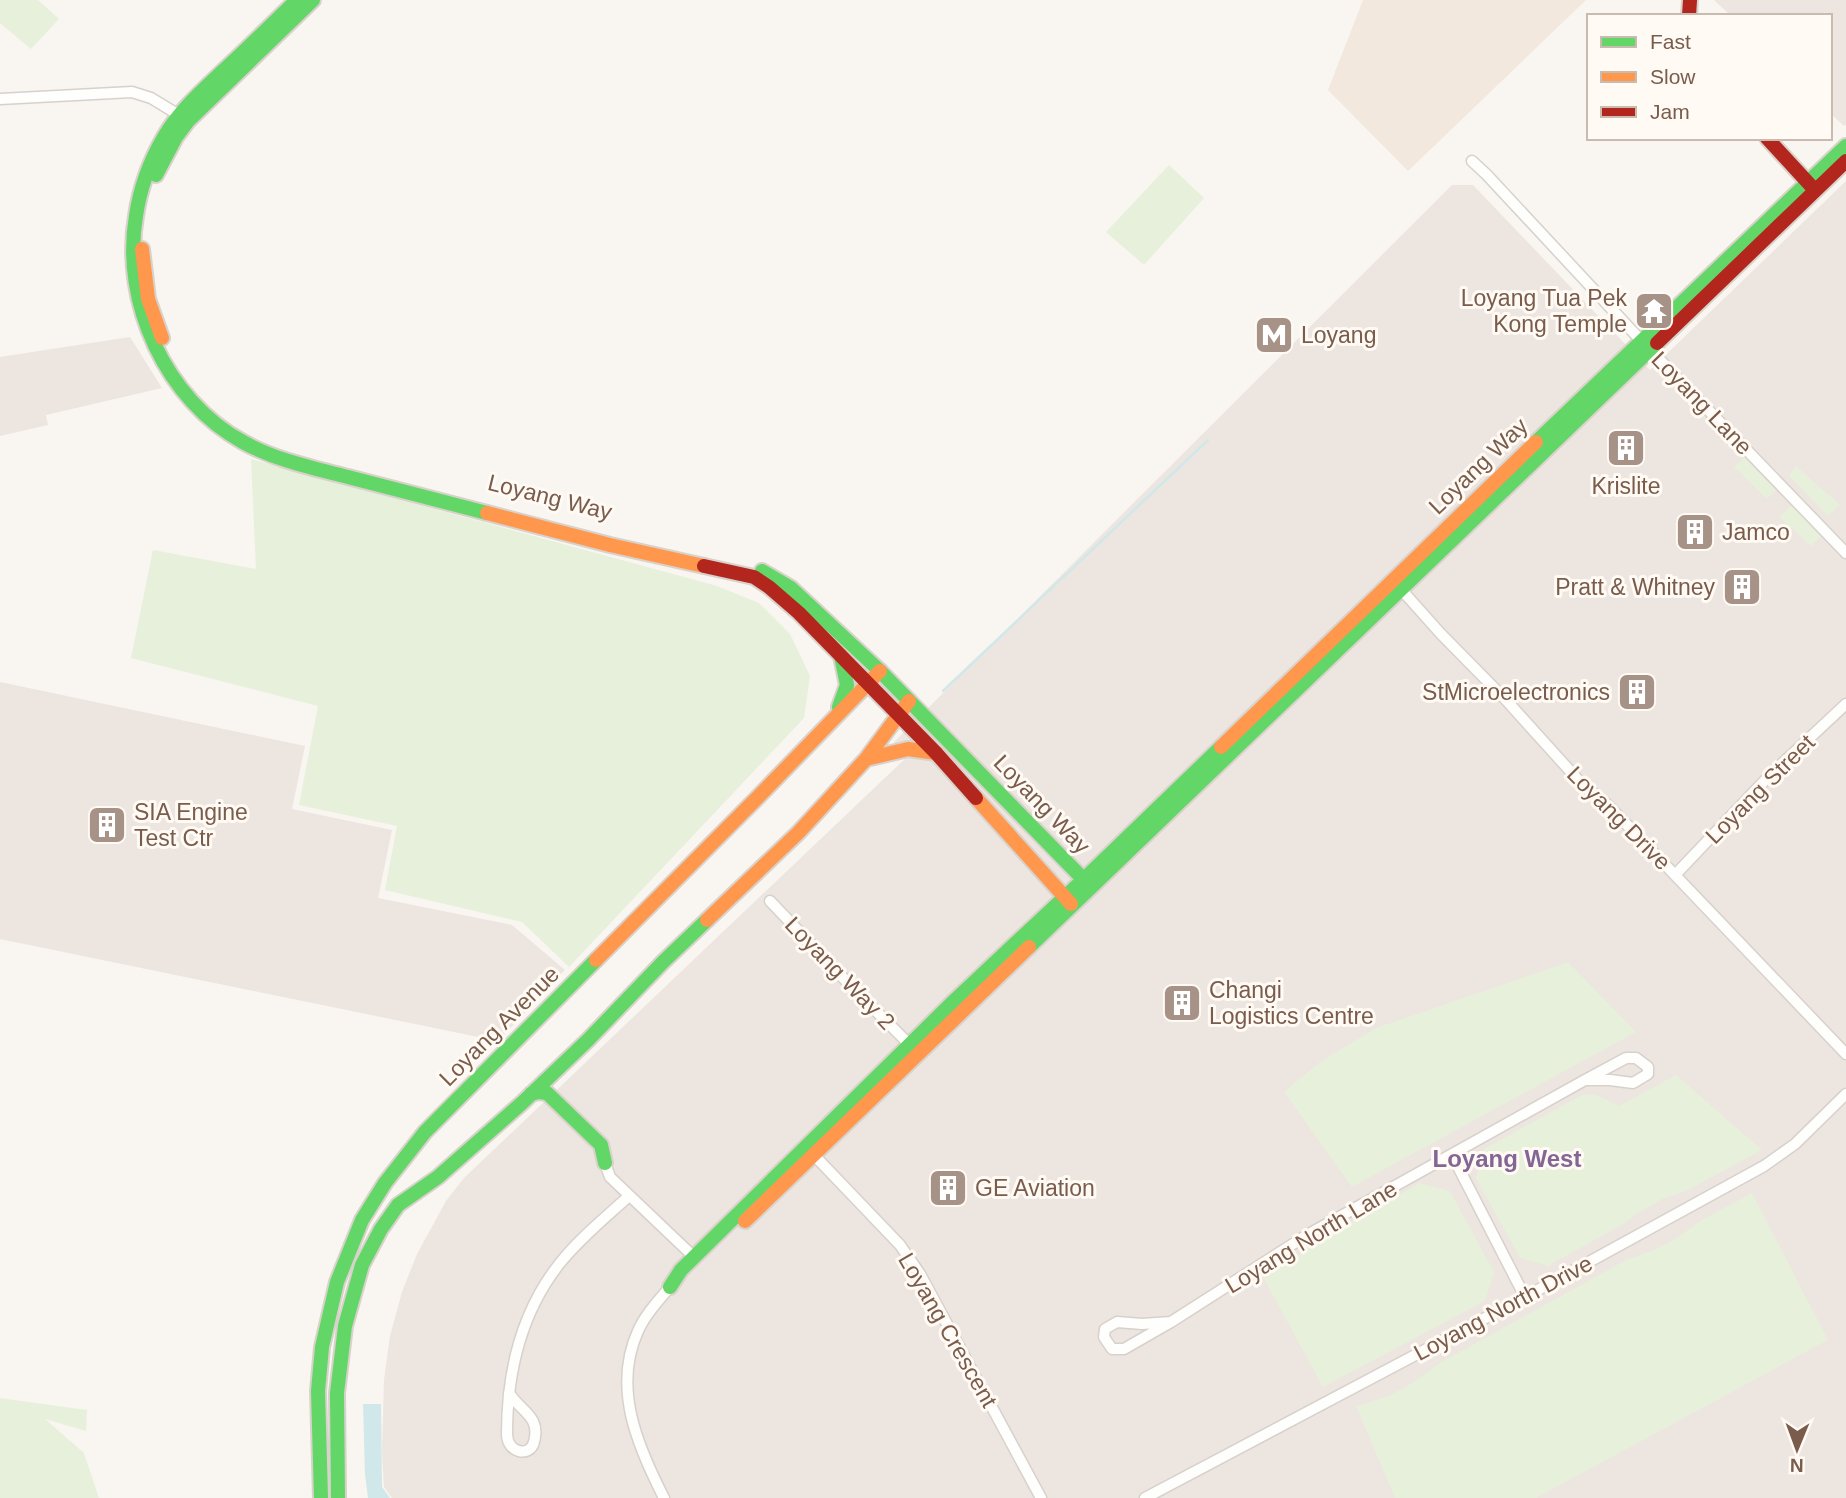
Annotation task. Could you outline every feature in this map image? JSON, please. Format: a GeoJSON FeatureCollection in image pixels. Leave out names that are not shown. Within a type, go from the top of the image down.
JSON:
{"type":"FeatureCollection","features":[{"type":"Feature","properties":{"kind":"main road"},"geometry":{"type":"LineString","coordinates":[[183,118],[297,0]]}},
{"type":"Feature","properties":{"kind":"main road"},"geometry":{"type":"LineString","coordinates":[[183,118],[313,0]]}},
{"type":"Feature","properties":{"kind":"main road","name":"Loyang Way"},"geometry":{"type":"LineString","coordinates":[[183,118],[169,129],[154,155],[140,195],[133,240],[135,287],[144,321],[166,367],[187,395],[221,428],[260,451],[304,466],[584,538],[754,577],[785,600],[936,753],[1068,901]]}},
{"type":"Feature","properties":{"kind":"main road","name":"Loyang Way"},"geometry":{"type":"LineString","coordinates":[[183,118],[148,197],[142,236],[145,283],[154,318],[169,354],[196,391],[222,416],[256,439],[317,462],[639,542],[757,568],[790,588],[880,671],[1087,883]]}},
{"type":"Feature","properties":{"kind":"main road"},"geometry":{"type":"LineString","coordinates":[[1769,140],[1811,186]]}},
{"type":"Feature","properties":{"kind":"main road","name":"Loyang Way"},"geometry":{"type":"LineString","coordinates":[[670,1287],[687,1278],[701,1257],[1811,186],[1846,146]]}},
{"type":"Feature","properties":{"kind":"main road","name":"Loyang Way"},"geometry":{"type":"LineString","coordinates":[[1645,345],[1791,197],[1846,161]]}},
{"type":"Feature","properties":{"kind":"main road"},"geometry":{"type":"LineString","coordinates":[[1791,165],[1795,183],[1791,197]]}},
{"type":"Feature","properties":{"kind":"main road"},"geometry":{"type":"LineString","coordinates":[[835,716],[847,685],[841,656]]}},
{"type":"Feature","properties":{"kind":"main road","name":"Loyang Avenue"},"geometry":{"type":"LineString","coordinates":[[321,1498],[318,1370],[324,1335],[349,1250],[380,1190],[425,1132],[880,671]]}},
{"type":"Feature","properties":{"kind":"main road"},"geometry":{"type":"LineString","coordinates":[[338,1498],[337,1393],[345,1326],[362,1265],[381,1228],[398,1205],[438,1177],[531,1094],[588,1040],[663,962],[798,833],[866,759],[909,701]]}},
{"type":"Feature","properties":{"kind":"main road"},"geometry":{"type":"LineString","coordinates":[[866,759],[904,748],[919,748],[936,753]]}},
{"type":"Feature","properties":{"kind":"main road"},"geometry":{"type":"LineString","coordinates":[[531,1094],[547,1093],[601,1145],[605,1163]]}},
{"type":"Feature","properties":{"kind":"main road","name":"Loyang Way"},"geometry":{"type":"LineString","coordinates":[[670,1287],[681,1270],[701,1257]]}},
{"type":"Feature","properties":{"kind":"street"},"geometry":{"type":"LineString","coordinates":[[0,99],[132,92],[151,98],[183,118]]}},
{"type":"Feature","properties":{"kind":"street","name":"Loyang Lane"},"geometry":{"type":"LineString","coordinates":[[1472,161],[1846,553]]}},
{"type":"Feature","properties":{"kind":"street","name":"Loyang Drive"},"geometry":{"type":"LineString","coordinates":[[1397,584],[1580,782],[1609,806],[1846,1054]]}},
{"type":"Feature","properties":{"kind":"street","name":"Loyang Street"},"geometry":{"type":"LineString","coordinates":[[1675,874],[1770,774],[1846,704]]}},
{"type":"Feature","properties":{"kind":"street","name":"Loyang Way 2"},"geometry":{"type":"LineString","coordinates":[[770,901],[850,985],[917,1047]]}},
{"type":"Feature","properties":{"kind":"street","name":"Loyang North Lane"},"geometry":{"type":"LineString","coordinates":[[1171,1322],[1117,1322],[1105,1329],[1104,1337],[1112,1349],[1124,1349],[1171,1322],[1307,1235],[1585,1080],[1626,1058],[1636,1058],[1648,1067],[1648,1074],[1633,1083],[1585,1080]]}},
{"type":"Feature","properties":{"kind":"street","name":"Loyang North Drive"},"geometry":{"type":"LineString","coordinates":[[1145,1498],[1525,1297],[1764,1166],[1795,1144],[1846,1094]]}},
{"type":"Feature","properties":{"kind":"street","name":"Loyang Crescent"},"geometry":{"type":"LineString","coordinates":[[810,1151],[900,1245],[920,1275],[1041,1498]]}},
{"type":"Feature","properties":{"kind":"street"},"geometry":{"type":"LineString","coordinates":[[1452,1155],[1525,1297]]}},
{"type":"Feature","properties":{"kind":"street"},"geometry":{"type":"LineString","coordinates":[[605,1163],[610,1177],[629,1196],[701,1257]]}},
{"type":"Feature","properties":{"kind":"street"},"geometry":{"type":"LineString","coordinates":[[509,1393],[535,1422],[534,1444],[525,1451],[514,1449],[508,1442],[509,1393],[512,1371],[524,1325],[560,1264],[579,1242],[629,1196]]}},
{"type":"Feature","properties":{"kind":"street","name":"Loyang Way"},"geometry":{"type":"LineString","coordinates":[[664,1498],[640,1445],[628,1409],[627,1371],[638,1330],[670,1287]]}},
{"type":"Feature","properties":{"kind":"shaded area"},"geometry":{"type":"Polygon","coordinates":[[[1363,0],[1586,0],[1408,171],[1328,90],[1363,0]]]}},
{"type":"Feature","properties":{"kind":"shaded area"},"geometry":{"type":"Polygon","coordinates":[[[1714,0],[1846,0],[1846,125],[1832,115],[1832,14],[1729,14],[1714,0]]]}},
{"type":"Feature","properties":{"kind":"shaded area"},"geometry":{"type":"Polygon","coordinates":[[[1846,181],[1846,1498],[392,1498],[384,1487],[382,1452],[384,1380],[390,1336],[402,1292],[417,1254],[446,1201],[464,1178],[908,756],[894,742],[1452,185],[1473,185],[1650,370],[1846,181]]]}},
{"type":"Feature","properties":{"kind":"shaded area"},"geometry":{"type":"Polygon","coordinates":[[[130,337],[162,388],[46,415],[48,425],[0,436],[0,357],[130,337]]]}},
{"type":"Feature","properties":{"kind":"shaded area"},"geometry":{"type":"Polygon","coordinates":[[[0,682],[305,746],[292,809],[392,830],[378,898],[512,925],[565,970],[498,1041],[0,939],[0,682]]]}},
{"type":"Feature","properties":{"kind":"green space"},"geometry":{"type":"Polygon","coordinates":[[[0,0],[38,0],[59,19],[31,49],[0,23],[0,0]]]}},
{"type":"Feature","properties":{"kind":"green space"},"geometry":{"type":"Polygon","coordinates":[[[1169,165],[1204,198],[1144,265],[1106,232],[1169,165]]]}},
{"type":"Feature","properties":{"kind":"green space"},"geometry":{"type":"Polygon","coordinates":[[[1745,456],[1778,488],[1767,499],[1734,467],[1745,456]]]}},
{"type":"Feature","properties":{"kind":"green space"},"geometry":{"type":"Polygon","coordinates":[[[251,459],[717,586],[759,603],[790,634],[810,676],[804,718],[569,967],[522,922],[385,890],[397,826],[299,805],[318,706],[131,658],[153,550],[256,569],[251,459]]]}},
{"type":"Feature","properties":{"kind":"green space"},"geometry":{"type":"Polygon","coordinates":[[[1796,466],[1840,505],[1828,516],[1789,476],[1796,466]]]}},
{"type":"Feature","properties":{"kind":"green space"},"geometry":{"type":"Polygon","coordinates":[[[1792,505],[1823,535],[1811,546],[1779,517],[1792,505]]]}},
{"type":"Feature","properties":{"kind":"green space"},"geometry":{"type":"Polygon","coordinates":[[[1568,962],[1636,1032],[1352,1187],[1284,1092],[1320,1062],[1376,1028],[1568,962]]]}},
{"type":"Feature","properties":{"kind":"green space"},"geometry":{"type":"Polygon","coordinates":[[[1676,1075],[1762,1150],[1684,1192],[1662,1199],[1548,1266],[1520,1258],[1476,1178],[1484,1149],[1582,1095],[1596,1096],[1619,1106],[1676,1075]]]}},
{"type":"Feature","properties":{"kind":"green space"},"geometry":{"type":"Polygon","coordinates":[[[1420,1183],[1450,1191],[1494,1272],[1485,1301],[1323,1387],[1264,1279],[1329,1234],[1420,1183]]]}},
{"type":"Feature","properties":{"kind":"green space"},"geometry":{"type":"Polygon","coordinates":[[[1752,1193],[1828,1340],[1536,1498],[1395,1498],[1356,1406],[1389,1396],[1438,1364],[1628,1259],[1674,1240],[1702,1220],[1752,1193]]]}},
{"type":"Feature","properties":{"kind":"green space"},"geometry":{"type":"Polygon","coordinates":[[[0,1398],[87,1410],[86,1431],[45,1419],[84,1453],[99,1498],[0,1498],[0,1398]]]}},
{"type":"Feature","properties":{"kind":"water"},"geometry":{"type":"Polygon","coordinates":[[[363,1404],[381,1404],[382,1487],[390,1498],[368,1498],[363,1404]]]}},
{"type":"Feature","properties":{"kind":"waterway"},"geometry":{"type":"LineString","coordinates":[[943,691],[1208,440]]}},
{"type":"Feature","properties":{"kind":"traffic: fast"},"geometry":{"type":"LineString","coordinates":[[297,0],[184,110],[170,127],[154,156],[140,195],[133,249],[143,314],[155,346],[171,375],[192,401],[216,424],[243,442],[294,463],[487,513]]}},
{"type":"Feature","properties":{"kind":"traffic: fast"},"geometry":{"type":"LineString","coordinates":[[156,175],[176,137],[188,121],[313,0]]}},
{"type":"Feature","properties":{"kind":"traffic: fast"},"geometry":{"type":"LineString","coordinates":[[1536,442],[1846,146]]}},
{"type":"Feature","properties":{"kind":"traffic: fast"},"geometry":{"type":"LineString","coordinates":[[1029,947],[1657,343]]}},
{"type":"Feature","properties":{"kind":"traffic: fast"},"geometry":{"type":"LineString","coordinates":[[762,571],[791,588],[880,671],[1090,886]]}},
{"type":"Feature","properties":{"kind":"traffic: fast"},"geometry":{"type":"LineString","coordinates":[[839,707],[847,685],[841,656]]}},
{"type":"Feature","properties":{"kind":"traffic: fast"},"geometry":{"type":"LineString","coordinates":[[670,1287],[681,1270],[955,1000],[1221,747]]}},
{"type":"Feature","properties":{"kind":"traffic: fast"},"geometry":{"type":"LineString","coordinates":[[338,1498],[337,1393],[345,1326],[362,1265],[381,1229],[398,1205],[438,1177],[522,1103],[707,920]]}},
{"type":"Feature","properties":{"kind":"traffic: fast"},"geometry":{"type":"LineString","coordinates":[[321,1498],[318,1391],[322,1347],[337,1282],[362,1220],[385,1183],[425,1132],[596,960]]}},
{"type":"Feature","properties":{"kind":"traffic: fast"},"geometry":{"type":"LineString","coordinates":[[531,1094],[547,1093],[601,1145],[605,1163]]}},
{"type":"Feature","properties":{"kind":"traffic: slow"},"geometry":{"type":"LineString","coordinates":[[142,249],[148,299],[162,338]]}},
{"type":"Feature","properties":{"kind":"traffic: slow"},"geometry":{"type":"LineString","coordinates":[[1221,747],[1536,442]]}},
{"type":"Feature","properties":{"kind":"traffic: slow"},"geometry":{"type":"LineString","coordinates":[[487,513],[704,566]]}},
{"type":"Feature","properties":{"kind":"traffic: slow"},"geometry":{"type":"LineString","coordinates":[[596,960],[880,671]]}},
{"type":"Feature","properties":{"kind":"traffic: slow"},"geometry":{"type":"LineString","coordinates":[[707,920],[798,833],[866,759],[909,701]]}},
{"type":"Feature","properties":{"kind":"traffic: slow"},"geometry":{"type":"LineString","coordinates":[[866,759],[908,749],[936,753]]}},
{"type":"Feature","properties":{"kind":"traffic: slow"},"geometry":{"type":"LineString","coordinates":[[976,798],[1071,904]]}},
{"type":"Feature","properties":{"kind":"traffic: slow"},"geometry":{"type":"LineString","coordinates":[[745,1221],[1029,947]]}},
{"type":"Feature","properties":{"kind":"traffic: jam"},"geometry":{"type":"LineString","coordinates":[[1689,14],[1690,0]]}},
{"type":"Feature","properties":{"kind":"traffic: jam"},"geometry":{"type":"LineString","coordinates":[[1769,140],[1812,187]]}},
{"type":"Feature","properties":{"kind":"traffic: jam"},"geometry":{"type":"LineString","coordinates":[[1657,343],[1846,161]]}},
{"type":"Feature","properties":{"kind":"traffic: jam"},"geometry":{"type":"LineString","coordinates":[[704,566],[754,577],[769,587],[799,613],[936,753],[976,798]]}},
{"type":"Feature","properties":{"kind":"place","name":"Loyang Tua Pek Kong Temple"},"geometry":{"type":"Point","coordinates":[1654,311]}},
{"type":"Feature","properties":{"kind":"place","name":"Loyang"},"geometry":{"type":"Point","coordinates":[1274,335]}},
{"type":"Feature","properties":{"kind":"place","name":"Krislite"},"geometry":{"type":"Point","coordinates":[1626,448]}},
{"type":"Feature","properties":{"kind":"place","name":"Jamco"},"geometry":{"type":"Point","coordinates":[1695,532]}},
{"type":"Feature","properties":{"kind":"place","name":"Pratt & Whitney"},"geometry":{"type":"Point","coordinates":[1742,587]}},
{"type":"Feature","properties":{"kind":"place","name":"StMicroelectronics"},"geometry":{"type":"Point","coordinates":[1637,692]}},
{"type":"Feature","properties":{"kind":"place","name":"SIA Engine Test Ctr"},"geometry":{"type":"Point","coordinates":[107,825]}},
{"type":"Feature","properties":{"kind":"place","name":"Changi Logistics Centre"},"geometry":{"type":"Point","coordinates":[1182,1003]}},
{"type":"Feature","properties":{"kind":"place","name":"GE Aviation"},"geometry":{"type":"Point","coordinates":[948,1188]}},
{"type":"Feature","properties":{"kind":"district","name":"Loyang West"},"geometry":{"type":"Point","coordinates":[1507,1158]}}]}
